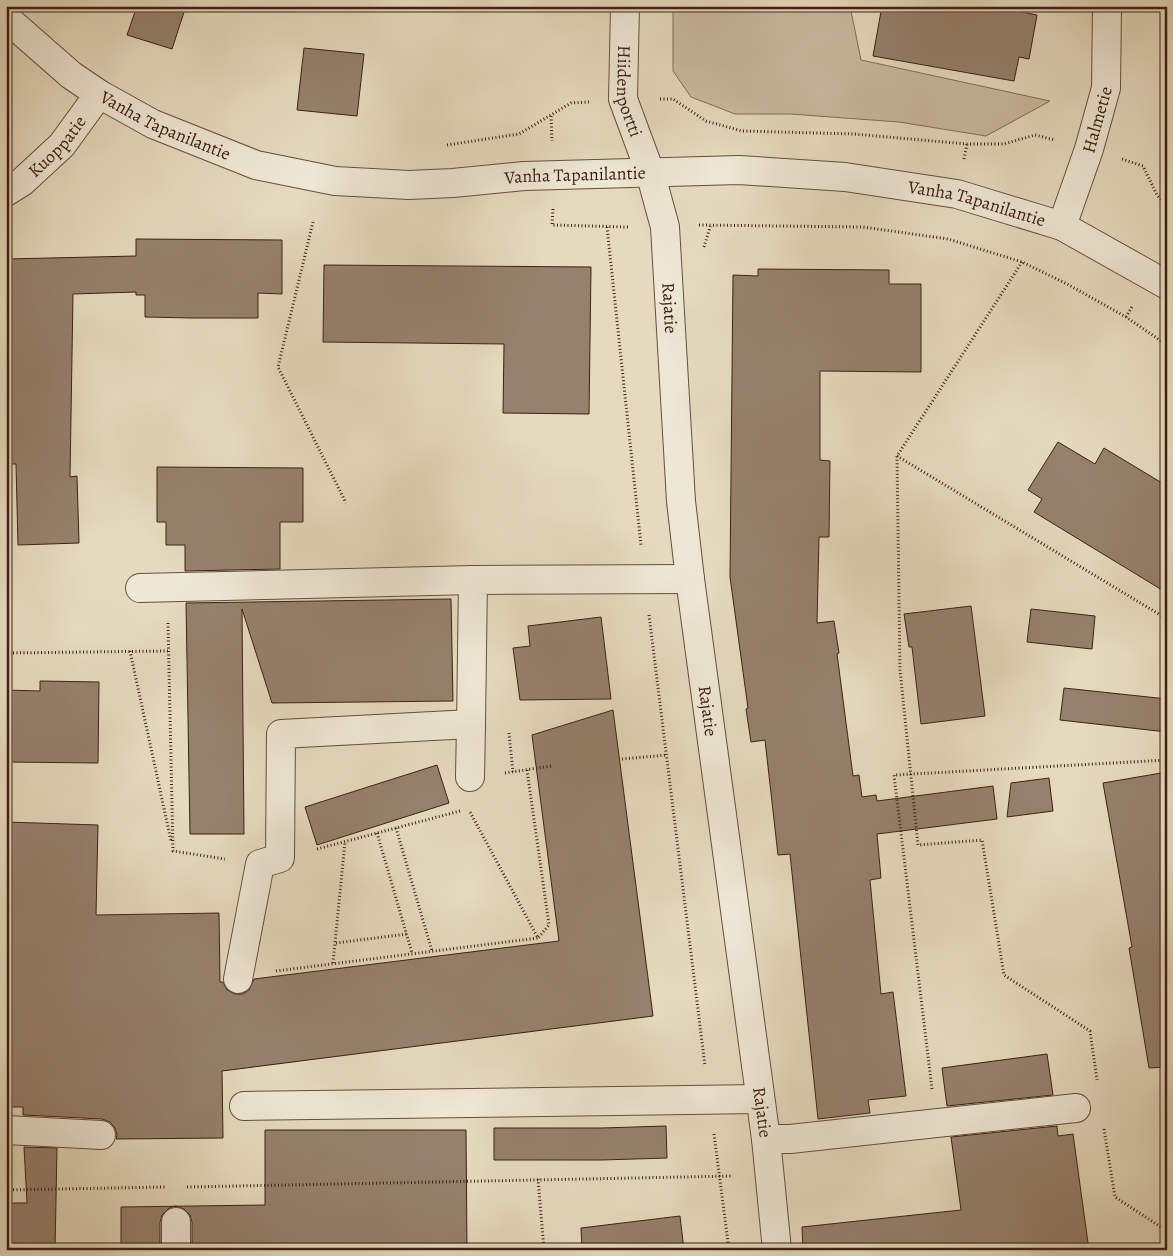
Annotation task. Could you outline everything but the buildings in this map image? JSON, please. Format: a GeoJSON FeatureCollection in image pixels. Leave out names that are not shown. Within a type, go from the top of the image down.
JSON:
{"type":"FeatureCollection","features":[{"type":"Feature","properties":{"kind":"street","name":"Hiidenportti"},"geometry":{"type":"LineString","coordinates":[[625,6],[623,99],[650,172]]}},
{"type":"Feature","properties":{"kind":"street","name":"Halmetie"},"geometry":{"type":"LineString","coordinates":[[1062,226],[1090,149],[1106,88],[1107,6]]}},
{"type":"Feature","properties":{"kind":"street","name":"Vanha Tapanilantie"},"geometry":{"type":"LineString","coordinates":[[6,18],[71,75],[99,94],[153,124],[256,165],[335,181],[409,186],[524,176],[739,170],[845,177],[957,194],[1062,226],[1167,285]]}},
{"type":"Feature","properties":{"kind":"street","name":"Kuoppatie"},"geometry":{"type":"LineString","coordinates":[[6,192],[22,182],[62,145],[99,94]]}},
{"type":"Feature","properties":{"kind":"street","name":"Rajatie"},"geometry":{"type":"LineString","coordinates":[[650,172],[666,227],[682,501],[690,579],[766,1139],[777,1250]]}},
{"type":"Feature","properties":{"kind":"street"},"geometry":{"type":"LineString","coordinates":[[140,588],[473,580],[690,579]]}},
{"type":"Feature","properties":{"kind":"street"},"geometry":{"type":"LineString","coordinates":[[470,777],[473,580]]}},
{"type":"Feature","properties":{"kind":"street"},"geometry":{"type":"LineString","coordinates":[[238,977],[270,861],[281,734],[471,724]]}},
{"type":"Feature","properties":{"kind":"street"},"geometry":{"type":"LineString","coordinates":[[244,1106],[760,1099]]}},
{"type":"Feature","properties":{"kind":"street"},"geometry":{"type":"LineString","coordinates":[[766,1139],[790,1139],[1076,1108]]}},
{"type":"Feature","properties":{"kind":"street"},"geometry":{"type":"LineString","coordinates":[[6,1130],[101,1135]]}},
{"type":"Feature","properties":{"kind":"street"},"geometry":{"type":"LineString","coordinates":[[176,1222],[176,1250]]}},
{"type":"Feature","properties":{"kind":"path"},"geometry":{"type":"LineString","coordinates":[[313,222],[278,367],[346,503]]}},
{"type":"Feature","properties":{"kind":"path"},"geometry":{"type":"LineString","coordinates":[[711,224],[863,227],[948,239],[1022,262],[1084,293],[1126,317],[1167,345]]}},
{"type":"Feature","properties":{"kind":"path"},"geometry":{"type":"LineString","coordinates":[[552,225],[608,227],[645,580],[729,1250]]}},
{"type":"Feature","properties":{"kind":"path"},"geometry":{"type":"LineString","coordinates":[[1022,262],[897,456],[900,670],[918,845],[982,840],[1004,974],[1090,1030],[1098,1087]]}},
{"type":"Feature","properties":{"kind":"path"},"geometry":{"type":"LineString","coordinates":[[897,456],[1167,619]]}},
{"type":"Feature","properties":{"kind":"path"},"geometry":{"type":"LineString","coordinates":[[168,587],[173,851]]}},
{"type":"Feature","properties":{"kind":"path"},"geometry":{"type":"LineString","coordinates":[[130,651],[173,851]]}},
{"type":"Feature","properties":{"kind":"path"},"geometry":{"type":"LineString","coordinates":[[6,653],[169,651]]}},
{"type":"Feature","properties":{"kind":"path"},"geometry":{"type":"LineString","coordinates":[[622,759],[667,755]]}},
{"type":"Feature","properties":{"kind":"path"},"geometry":{"type":"LineString","coordinates":[[936,1123],[894,775],[1167,760]]}},
{"type":"Feature","properties":{"kind":"path"},"geometry":{"type":"LineString","coordinates":[[470,777],[552,766]]}},
{"type":"Feature","properties":{"kind":"path"},"geometry":{"type":"LineString","coordinates":[[238,977],[333,963],[538,938],[549,925],[527,770]]}},
{"type":"Feature","properties":{"kind":"path"},"geometry":{"type":"LineString","coordinates":[[173,851],[270,861],[469,809],[538,938]]}},
{"type":"Feature","properties":{"kind":"path"},"geometry":{"type":"LineString","coordinates":[[396,828],[432,951]]}},
{"type":"Feature","properties":{"kind":"path"},"geometry":{"type":"LineString","coordinates":[[377,833],[412,953]]}},
{"type":"Feature","properties":{"kind":"path"},"geometry":{"type":"LineString","coordinates":[[333,963],[345,841]]}},
{"type":"Feature","properties":{"kind":"path"},"geometry":{"type":"LineString","coordinates":[[335,943],[407,934]]}},
{"type":"Feature","properties":{"kind":"path"},"geometry":{"type":"LineString","coordinates":[[1104,1124],[1115,1197],[1167,1231]]}},
{"type":"Feature","properties":{"kind":"path"},"geometry":{"type":"LineString","coordinates":[[184,1187],[719,1177],[770,1173]]}},
{"type":"Feature","properties":{"kind":"path"},"geometry":{"type":"LineString","coordinates":[[538,1180],[544,1250]]}},
{"type":"Feature","properties":{"kind":"path"},"geometry":{"type":"LineString","coordinates":[[6,1190],[174,1187]]}},
{"type":"Feature","properties":{"kind":"shaded area"},"geometry":{"type":"Polygon","coordinates":[[[673,6],[850,6],[861,60],[1050,101],[986,136],[899,122],[790,114],[735,114],[691,97],[673,71],[673,6]]]}}]}
